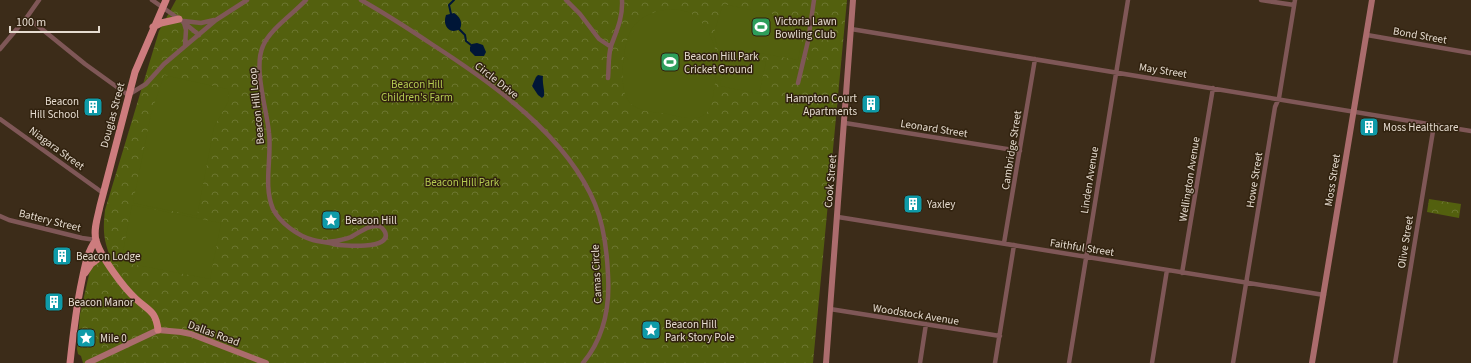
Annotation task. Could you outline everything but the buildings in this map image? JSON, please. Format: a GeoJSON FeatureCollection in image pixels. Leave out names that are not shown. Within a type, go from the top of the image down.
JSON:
{"type":"FeatureCollection","features":[{"type":"Feature","properties":{"kind":"main road","name":"Douglas Street"},"geometry":{"type":"LineString","coordinates":[[158,330],[154,314],[127,290],[110,267],[96,240],[96,224],[135,72],[153,27],[166,0]]}},
{"type":"Feature","properties":{"kind":"main road","name":"Cook Street"},"geometry":{"type":"LineString","coordinates":[[826,363],[853,0]]}},
{"type":"Feature","properties":{"kind":"main road","name":"Moss Street"},"geometry":{"type":"LineString","coordinates":[[1312,363],[1372,0]]}},
{"type":"Feature","properties":{"kind":"main road"},"geometry":{"type":"LineString","coordinates":[[153,27],[161,23],[182,21]]}},
{"type":"Feature","properties":{"kind":"main road","name":"Douglas Street"},"geometry":{"type":"LineString","coordinates":[[70,363],[75,319],[82,282],[90,248],[96,240]]}},
{"type":"Feature","properties":{"kind":"main road","name":"Douglas Street"},"geometry":{"type":"LineString","coordinates":[[82,282],[86,270],[103,255]]}},
{"type":"Feature","properties":{"kind":"main road"},"geometry":{"type":"LineString","coordinates":[[88,363],[158,330]]}},
{"type":"Feature","properties":{"kind":"main road","name":"Dallas Road"},"geometry":{"type":"LineString","coordinates":[[158,330],[191,334],[266,363]]}},
{"type":"Feature","properties":{"kind":"street"},"geometry":{"type":"LineString","coordinates":[[0,49],[39,0]]}},
{"type":"Feature","properties":{"kind":"street"},"geometry":{"type":"LineString","coordinates":[[152,0],[182,21],[199,36]]}},
{"type":"Feature","properties":{"kind":"street"},"geometry":{"type":"LineString","coordinates":[[26,17],[128,96],[146,84],[164,64],[199,36],[216,20],[247,0]]}},
{"type":"Feature","properties":{"kind":"street","name":"Beacon Hill Loop"},"geometry":{"type":"LineString","coordinates":[[306,0],[269,37],[262,47],[260,59],[264,106],[269,134],[270,191],[273,209],[288,226],[303,236],[339,246],[376,245],[384,239],[385,234],[381,227],[374,226],[349,238],[327,242]]}},
{"type":"Feature","properties":{"kind":"street","name":"Circle Drive"},"geometry":{"type":"LineString","coordinates":[[361,0],[402,24],[470,70],[531,119],[555,144],[574,168],[594,204]]}},
{"type":"Feature","properties":{"kind":"street"},"geometry":{"type":"LineString","coordinates":[[566,0],[580,14],[599,39],[611,47]]}},
{"type":"Feature","properties":{"kind":"street"},"geometry":{"type":"LineString","coordinates":[[608,78],[611,47],[622,15],[622,0]]}},
{"type":"Feature","properties":{"kind":"street"},"geometry":{"type":"LineString","coordinates":[[798,84],[808,41],[814,0]]}},
{"type":"Feature","properties":{"kind":"street","name":"Linden Avenue"},"geometry":{"type":"LineString","coordinates":[[1069,363],[1115,72],[1128,0]]}},
{"type":"Feature","properties":{"kind":"street"},"geometry":{"type":"LineString","coordinates":[[1261,0],[1294,3]]}},
{"type":"Feature","properties":{"kind":"street","name":"Howe Street"},"geometry":{"type":"LineString","coordinates":[[1233,363],[1275,107],[1279,98],[1294,3]]}},
{"type":"Feature","properties":{"kind":"street"},"geometry":{"type":"LineString","coordinates":[[182,21],[201,23],[216,20]]}},
{"type":"Feature","properties":{"kind":"street"},"geometry":{"type":"LineString","coordinates":[[182,21],[186,30],[185,47]]}},
{"type":"Feature","properties":{"kind":"street","name":"May Street"},"geometry":{"type":"LineString","coordinates":[[851,29],[1279,98],[1471,131]]}},
{"type":"Feature","properties":{"kind":"street","name":"Bond Street"},"geometry":{"type":"LineString","coordinates":[[1367,35],[1471,53]]}},
{"type":"Feature","properties":{"kind":"street","name":"Cambridge Street"},"geometry":{"type":"LineString","coordinates":[[1004,243],[1035,59]]}},
{"type":"Feature","properties":{"kind":"street","name":"Wellington Avenue"},"geometry":{"type":"LineString","coordinates":[[1182,273],[1213,88]]}},
{"type":"Feature","properties":{"kind":"street","name":"Niagara Street"},"geometry":{"type":"LineString","coordinates":[[0,119],[103,193]]}},
{"type":"Feature","properties":{"kind":"street","name":"Leonard Street"},"geometry":{"type":"LineString","coordinates":[[845,123],[1020,151]]}},
{"type":"Feature","properties":{"kind":"street","name":"Olive Street"},"geometry":{"type":"LineString","coordinates":[[1395,363],[1434,125]]}},
{"type":"Feature","properties":{"kind":"street","name":"Camas Circle"},"geometry":{"type":"LineString","coordinates":[[583,363],[593,350],[599,337],[604,323],[608,302],[606,252],[600,222],[594,204]]}},
{"type":"Feature","properties":{"kind":"street","name":"Battery Street"},"geometry":{"type":"LineString","coordinates":[[0,216],[9,220],[96,240]]}},
{"type":"Feature","properties":{"kind":"street","name":"Faithful Street"},"geometry":{"type":"LineString","coordinates":[[838,216],[1324,295]]}},
{"type":"Feature","properties":{"kind":"street"},"geometry":{"type":"LineString","coordinates":[[995,363],[1014,245]]}},
{"type":"Feature","properties":{"kind":"street"},"geometry":{"type":"LineString","coordinates":[[1152,363],[1167,270]]}},
{"type":"Feature","properties":{"kind":"street","name":"Woodstock Avenue"},"geometry":{"type":"LineString","coordinates":[[830,309],[1000,336]]}},
{"type":"Feature","properties":{"kind":"street"},"geometry":{"type":"LineString","coordinates":[[920,363],[926,324]]}},
{"type":"Feature","properties":{"kind":"green space","name":"Beacon Hill Park"},"geometry":{"type":"Polygon","coordinates":[[[176,0],[847,0],[813,363],[83,363],[77,349],[80,314],[91,266],[110,256],[104,233],[105,210],[159,31],[176,0]]]}},
{"type":"Feature","properties":{"kind":"green space","name":"Victoria Lawn Bowling Club"},"geometry":{"type":"Polygon","coordinates":[[[723,4],[806,21],[798,60],[759,53],[757,59],[718,52],[714,33],[723,4]]]}},
{"type":"Feature","properties":{"kind":"green space","name":"Beacon Hill Park Cricket Ground"},"geometry":{"type":"Polygon","coordinates":[[[664,10],[682,10],[694,16],[704,26],[714,45],[717,62],[713,98],[708,111],[700,117],[692,118],[642,110],[630,103],[626,97],[623,65],[626,43],[629,34],[636,23],[643,18],[664,10]]]}},
{"type":"Feature","properties":{"kind":"green space"},"geometry":{"type":"Polygon","coordinates":[[[726,54],[766,62],[759,94],[720,86],[726,54]]]}},
{"type":"Feature","properties":{"kind":"green space"},"geometry":{"type":"Polygon","coordinates":[[[164,75],[227,89],[229,92],[228,102],[214,127],[197,216],[133,203],[151,114],[164,75]]]}},
{"type":"Feature","properties":{"kind":"green space"},"geometry":{"type":"Polygon","coordinates":[[[1429,199],[1461,204],[1459,218],[1427,212],[1429,199]]]}},
{"type":"Feature","properties":{"kind":"green space"},"geometry":{"type":"Polygon","coordinates":[[[132,205],[221,223],[210,279],[121,262],[132,205]]]}},
{"type":"Feature","properties":{"kind":"water"},"geometry":{"type":"Polygon","coordinates":[[[454,13],[458,16],[461,22],[460,29],[456,31],[450,30],[445,23],[446,15],[454,13]]]}},
{"type":"Feature","properties":{"kind":"water"},"geometry":{"type":"Polygon","coordinates":[[[477,43],[483,45],[486,52],[484,56],[475,56],[470,51],[472,44],[477,43]]]}},
{"type":"Feature","properties":{"kind":"water"},"geometry":{"type":"Polygon","coordinates":[[[538,75],[543,76],[544,96],[542,98],[532,86],[538,75]]]}},
{"type":"Feature","properties":{"kind":"waterway"},"geometry":{"type":"LineString","coordinates":[[451,14],[449,5],[454,0]]}},
{"type":"Feature","properties":{"kind":"waterway"},"geometry":{"type":"LineString","coordinates":[[459,29],[465,35],[466,41],[471,45]]}},
{"type":"Feature","properties":{"kind":"place","name":"Victoria Lawn Bowling Club"},"geometry":{"type":"Point","coordinates":[761,27]}},
{"type":"Feature","properties":{"kind":"place","name":"Beacon Hill Park Cricket Ground"},"geometry":{"type":"Point","coordinates":[670,62]}},
{"type":"Feature","properties":{"kind":"place","name":"Hampton Court Apartments"},"geometry":{"type":"Point","coordinates":[871,104]}},
{"type":"Feature","properties":{"kind":"place","name":"Beacon Hill School"},"geometry":{"type":"Point","coordinates":[93,107]}},
{"type":"Feature","properties":{"kind":"place","name":"Moss Healthcare"},"geometry":{"type":"Point","coordinates":[1369,127]}},
{"type":"Feature","properties":{"kind":"place","name":"Yaxley"},"geometry":{"type":"Point","coordinates":[913,204]}},
{"type":"Feature","properties":{"kind":"place","name":"Beacon Hill"},"geometry":{"type":"Point","coordinates":[331,220]}},
{"type":"Feature","properties":{"kind":"place","name":"Beacon Lodge"},"geometry":{"type":"Point","coordinates":[62,256]}},
{"type":"Feature","properties":{"kind":"place","name":"Beacon Manor"},"geometry":{"type":"Point","coordinates":[54,302]}},
{"type":"Feature","properties":{"kind":"place","name":"Beacon Hill Park Story Pole"},"geometry":{"type":"Point","coordinates":[651,330]}},
{"type":"Feature","properties":{"kind":"place","name":"Mile 0"},"geometry":{"type":"Point","coordinates":[86,338]}},
{"type":"Feature","properties":{"kind":"park label","name":"Beacon Hill Children's Farm"},"geometry":{"type":"Point","coordinates":[417,90]}}]}
